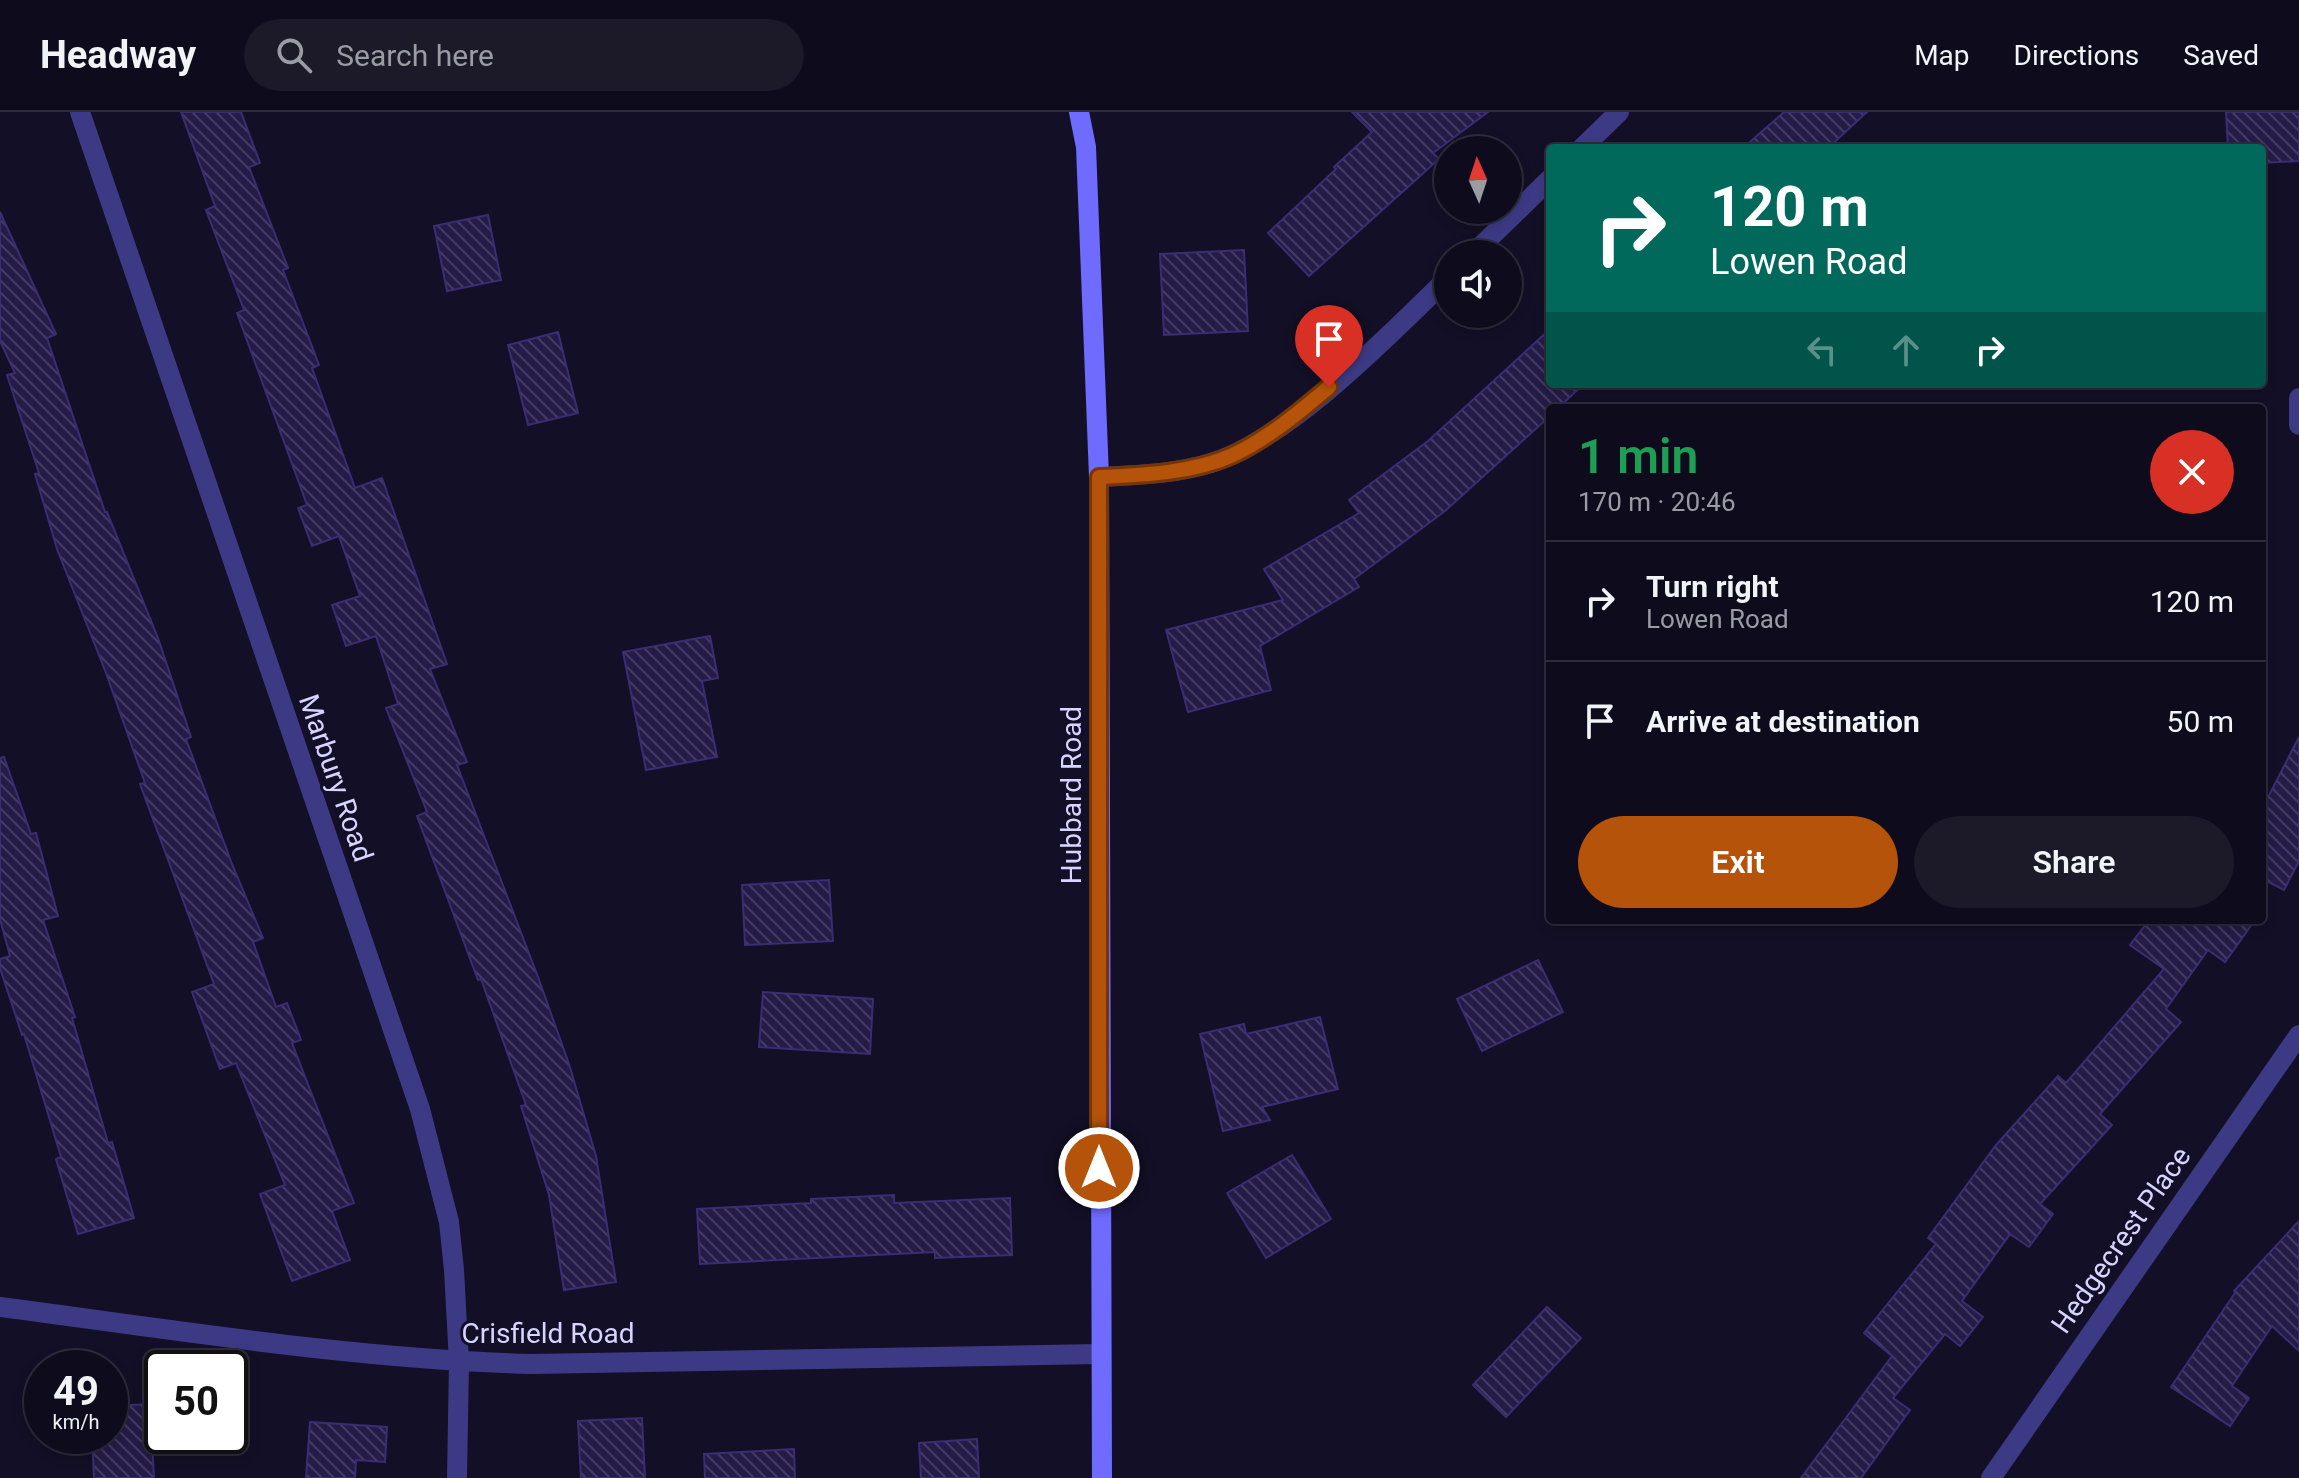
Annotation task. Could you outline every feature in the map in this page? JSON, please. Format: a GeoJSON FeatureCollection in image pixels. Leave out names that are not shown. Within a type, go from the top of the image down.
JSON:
{"type":"FeatureCollection","features":[{"type":"Feature","properties":{"kind":"main road","name":"Hubbard Road"},"geometry":{"type":"LineString","coordinates":[[1079,112],[1086,147],[1099,477],[1099,1354],[1102,1478]]}},
{"type":"Feature","properties":{"kind":"street","name":"Marbury Road"},"geometry":{"type":"LineString","coordinates":[[80,112],[420,1109],[449,1222],[459,1362],[457,1478]]}},
{"type":"Feature","properties":{"kind":"street"},"geometry":{"type":"LineString","coordinates":[[1586,144],[1619,112]]}},
{"type":"Feature","properties":{"kind":"street"},"geometry":{"type":"LineString","coordinates":[[1487,240],[1546,183]]}},
{"type":"Feature","properties":{"kind":"street"},"geometry":{"type":"LineString","coordinates":[[1099,477],[1145,475],[1211,463],[1245,448],[1278,429],[1329,387],[1434,291]]}},
{"type":"Feature","properties":{"kind":"street"},"geometry":{"type":"LineString","coordinates":[[2299,398],[2299,425]]}},
{"type":"Feature","properties":{"kind":"street","name":"Hedgecrest Place"},"geometry":{"type":"LineString","coordinates":[[1991,1478],[2299,1035]]}},
{"type":"Feature","properties":{"kind":"street","name":"Crisfield Road"},"geometry":{"type":"LineString","coordinates":[[0,1307],[364,1355],[459,1362],[531,1364],[1099,1354]]}},
{"type":"Feature","properties":{"kind":"building"},"geometry":{"type":"Polygon","coordinates":[[[181,112],[241,112],[260,163],[249,167],[288,268],[283,270],[319,365],[312,368],[355,488],[382,478],[447,664],[430,669],[467,762],[457,765],[569,1064],[596,1156],[616,1282],[564,1290],[549,1195],[521,1106],[526,1105],[417,816],[427,812],[386,708],[398,704],[376,636],[346,646],[332,605],[360,596],[339,536],[312,546],[298,508],[307,505],[237,313],[244,310],[206,210],[215,206],[181,112]]]}},
{"type":"Feature","properties":{"kind":"building"},"geometry":{"type":"Polygon","coordinates":[[[1352,112],[1488,112],[1456,136],[1434,136],[1434,164],[1309,276],[1268,233],[1372,132],[1352,112]]]}},
{"type":"Feature","properties":{"kind":"building"},"geometry":{"type":"Polygon","coordinates":[[[1784,112],[1867,112],[1832,144],[1748,144],[1784,112]]]}},
{"type":"Feature","properties":{"kind":"building"},"geometry":{"type":"Polygon","coordinates":[[[2226,112],[2299,112],[2299,161],[2266,163],[2266,144],[2228,144],[2226,112]]]}},
{"type":"Feature","properties":{"kind":"building"},"geometry":{"type":"Polygon","coordinates":[[[0,212],[56,334],[47,338],[105,512],[158,638],[191,737],[186,739],[263,938],[253,942],[276,1007],[287,1003],[301,1040],[292,1043],[354,1203],[332,1211],[350,1260],[292,1281],[260,1194],[285,1185],[236,1063],[220,1069],[192,992],[214,984],[140,784],[145,783],[106,673],[57,549],[35,474],[39,473],[7,375],[15,373],[0,341],[0,212]]]}},
{"type":"Feature","properties":{"kind":"building"},"geometry":{"type":"Polygon","coordinates":[[[488,215],[501,280],[447,291],[434,226],[488,215]]]}},
{"type":"Feature","properties":{"kind":"building"},"geometry":{"type":"Polygon","coordinates":[[[1244,250],[1248,331],[1164,335],[1160,254],[1244,250]]]}},
{"type":"Feature","properties":{"kind":"building"},"geometry":{"type":"Polygon","coordinates":[[[558,332],[578,413],[528,425],[508,345],[558,332]]]}},
{"type":"Feature","properties":{"kind":"building"},"geometry":{"type":"Polygon","coordinates":[[[1546,333],[1546,388],[1580,388],[1562,404],[1546,404],[1546,420],[1445,511],[1354,579],[1359,587],[1260,646],[1271,690],[1188,712],[1166,630],[1283,600],[1264,569],[1359,513],[1349,500],[1428,441],[1546,333]]]}},
{"type":"Feature","properties":{"kind":"building"},"geometry":{"type":"Polygon","coordinates":[[[710,636],[718,678],[702,681],[717,757],[646,770],[623,652],[710,636]]]}},
{"type":"Feature","properties":{"kind":"building"},"geometry":{"type":"Polygon","coordinates":[[[2299,737],[2299,861],[2284,890],[2266,881],[2266,801],[2299,737]]]}},
{"type":"Feature","properties":{"kind":"building"},"geometry":{"type":"Polygon","coordinates":[[[4,757],[31,834],[36,833],[58,916],[43,920],[75,1017],[72,1018],[108,1143],[112,1142],[134,1218],[78,1234],[56,1159],[61,1157],[24,1034],[0,968],[0,959],[10,956],[0,919],[0,758],[4,757]]]}},
{"type":"Feature","properties":{"kind":"building"},"geometry":{"type":"Polygon","coordinates":[[[829,880],[833,941],[745,945],[742,885],[829,880]]]}},
{"type":"Feature","properties":{"kind":"building"},"geometry":{"type":"Polygon","coordinates":[[[2146,924],[2252,924],[2225,962],[2208,950],[2166,1009],[2181,1022],[2100,1114],[2112,1125],[2040,1204],[2053,1214],[2029,1247],[2010,1234],[1962,1301],[1983,1317],[1960,1346],[1945,1334],[1893,1398],[1910,1410],[1861,1478],[1801,1478],[1892,1356],[1864,1333],[1936,1244],[1928,1238],[1996,1145],[2058,1076],[2066,1083],[2164,969],[2130,945],[2146,924]]]}},
{"type":"Feature","properties":{"kind":"building"},"geometry":{"type":"Polygon","coordinates":[[[1538,960],[1563,1012],[1482,1051],[1457,999],[1538,960]]]}},
{"type":"Feature","properties":{"kind":"building"},"geometry":{"type":"Polygon","coordinates":[[[763,992],[873,999],[870,1054],[759,1047],[763,992]]]}},
{"type":"Feature","properties":{"kind":"building"},"geometry":{"type":"Polygon","coordinates":[[[1320,1017],[1338,1089],[1262,1107],[1270,1120],[1223,1131],[1200,1034],[1244,1024],[1246,1034],[1320,1017]]]}},
{"type":"Feature","properties":{"kind":"building"},"geometry":{"type":"Polygon","coordinates":[[[1292,1155],[1331,1219],[1266,1258],[1227,1193],[1292,1155]]]}},
{"type":"Feature","properties":{"kind":"building"},"geometry":{"type":"Polygon","coordinates":[[[894,1195],[894,1203],[1010,1198],[1012,1255],[935,1258],[935,1252],[700,1264],[697,1209],[894,1195]]]}},
{"type":"Feature","properties":{"kind":"building"},"geometry":{"type":"Polygon","coordinates":[[[2299,1221],[2299,1351],[2272,1326],[2232,1386],[2249,1398],[2230,1426],[2171,1387],[2234,1291],[2299,1221]]]}},
{"type":"Feature","properties":{"kind":"building"},"geometry":{"type":"Polygon","coordinates":[[[1547,1307],[1581,1338],[1506,1417],[1473,1385],[1547,1307]]]}},
{"type":"Feature","properties":{"kind":"building"},"geometry":{"type":"Polygon","coordinates":[[[144,1404],[144,1454],[153,1454],[154,1478],[94,1478],[93,1454],[128,1454],[128,1405],[144,1404]]]}},
{"type":"Feature","properties":{"kind":"building"},"geometry":{"type":"Polygon","coordinates":[[[642,1418],[645,1478],[581,1478],[578,1421],[642,1418]]]}},
{"type":"Feature","properties":{"kind":"building"},"geometry":{"type":"Polygon","coordinates":[[[310,1422],[387,1427],[385,1462],[356,1460],[355,1478],[306,1478],[310,1422]]]}},
{"type":"Feature","properties":{"kind":"building"},"geometry":{"type":"Polygon","coordinates":[[[977,1439],[979,1478],[921,1478],[919,1443],[977,1439]]]}},
{"type":"Feature","properties":{"kind":"building"},"geometry":{"type":"Polygon","coordinates":[[[794,1449],[795,1478],[705,1478],[704,1454],[794,1449]]]}},
{"type":"Feature","properties":{"kind":"route"},"geometry":{"type":"LineString","coordinates":[[1099,1168],[1099,477],[1145,475],[1211,463],[1278,429],[1329,387]]}}]}
